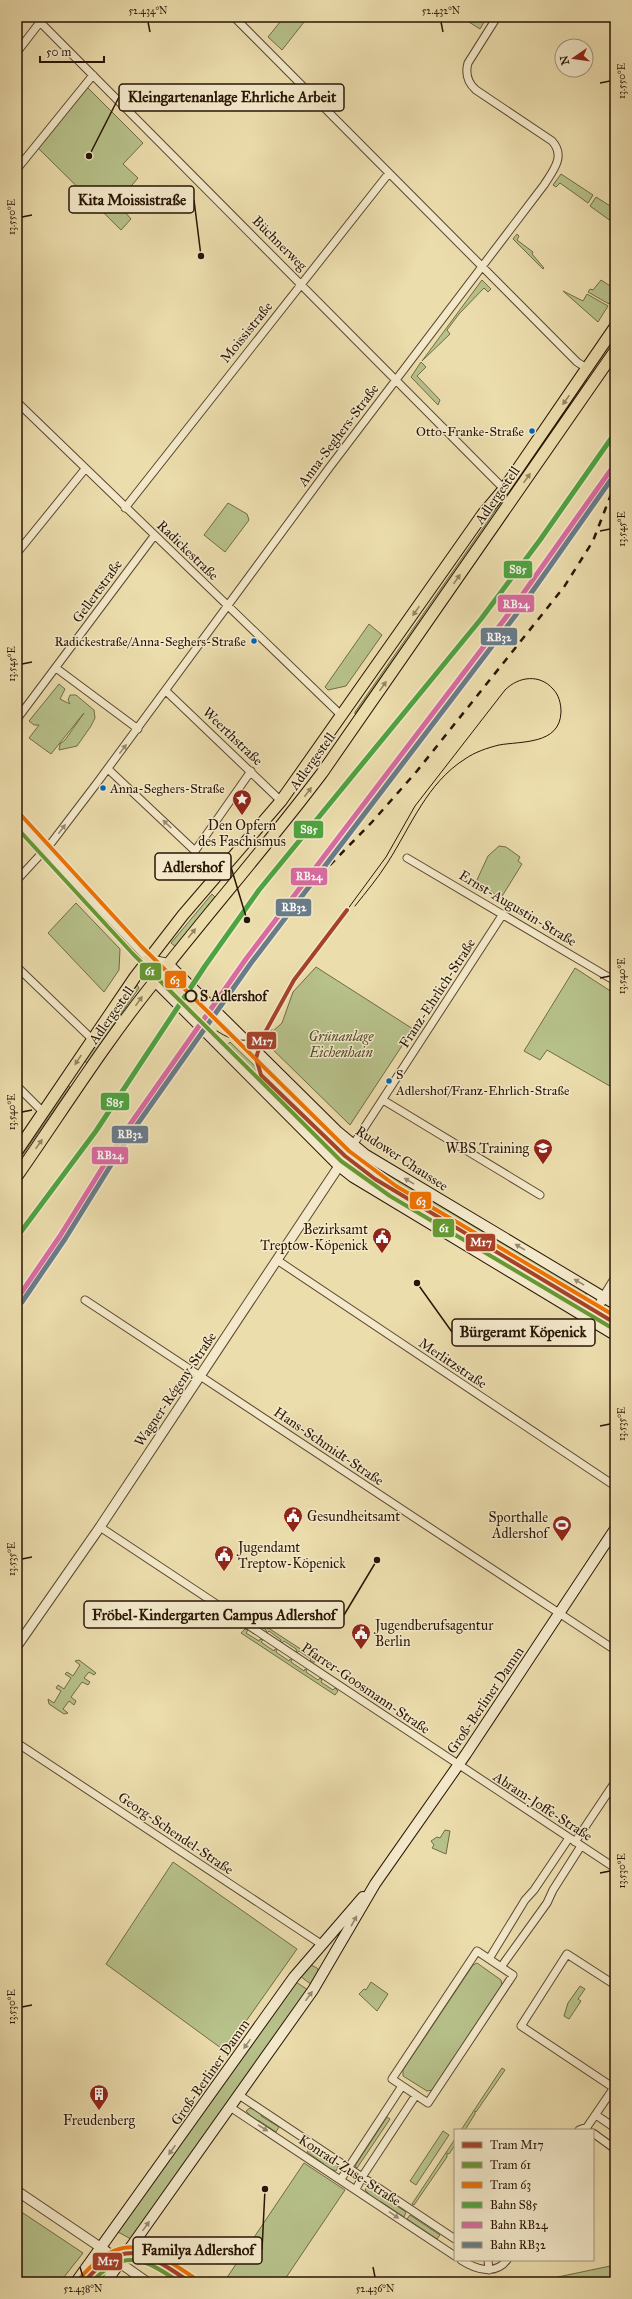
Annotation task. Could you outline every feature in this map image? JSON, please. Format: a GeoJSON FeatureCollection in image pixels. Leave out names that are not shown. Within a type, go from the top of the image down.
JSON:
{"type":"FeatureCollection","features":[{"type":"Feature","properties":{"kind":"main road","name":"Adlergestell"},"geometry":{"type":"LineString","coordinates":[[17,1151],[135,977],[193,904],[281,800],[342,716],[483,514],[504,489],[588,369],[615,327]]}},
{"type":"Feature","properties":{"kind":"main road","name":"Adlergestell"},"geometry":{"type":"LineString","coordinates":[[17,1176],[155,981],[284,823],[322,773],[615,351]]}},
{"type":"Feature","properties":{"kind":"main road"},"geometry":{"type":"LineString","coordinates":[[588,369],[599,375]]}},
{"type":"Feature","properties":{"kind":"main road"},"geometry":{"type":"LineString","coordinates":[[168,964],[150,960],[155,981],[338,1166],[353,1177],[615,1335]]}},
{"type":"Feature","properties":{"kind":"main road","name":"Rudower Chaussee"},"geometry":{"type":"LineString","coordinates":[[168,964],[353,1145],[371,1158],[615,1304]]}},
{"type":"Feature","properties":{"kind":"main road","name":"Groß-Berliner Damm"},"geometry":{"type":"LineString","coordinates":[[106,2282],[313,1990],[335,1956],[375,1884],[458,1765],[615,1529]]}},
{"type":"Feature","properties":{"kind":"main road","name":"Groß-Berliner Damm"},"geometry":{"type":"LineString","coordinates":[[76,2282],[294,1977],[321,1944],[375,1884]]}},
{"type":"Feature","properties":{"kind":"main road"},"geometry":{"type":"LineString","coordinates":[[321,1944],[335,1956]]}},
{"type":"Feature","properties":{"kind":"main road"},"geometry":{"type":"LineString","coordinates":[[100,2247],[120,2263]]}},
{"type":"Feature","properties":{"kind":"street"},"geometry":{"type":"LineString","coordinates":[[234,17],[577,362],[588,369]]}},
{"type":"Feature","properties":{"kind":"street","name":"Anna-Seghers-Straße"},"geometry":{"type":"LineString","coordinates":[[17,880],[46,850],[108,769],[481,266],[500,244],[558,163],[557,149],[552,141],[476,90],[469,82],[467,71],[468,63],[497,17]]}},
{"type":"Feature","properties":{"kind":"street"},"geometry":{"type":"LineString","coordinates":[[17,52],[40,19]]}},
{"type":"Feature","properties":{"kind":"street","name":"Büchnerweg"},"geometry":{"type":"LineString","coordinates":[[40,19],[93,75],[504,489]]}},
{"type":"Feature","properties":{"kind":"street"},"geometry":{"type":"LineString","coordinates":[[17,169],[93,75]]}},
{"type":"Feature","properties":{"kind":"street","name":"Moissistraße"},"geometry":{"type":"LineString","coordinates":[[125,508],[389,173]]}},
{"type":"Feature","properties":{"kind":"street","name":"Radickestraße"},"geometry":{"type":"LineString","coordinates":[[17,402],[342,716]]}},
{"type":"Feature","properties":{"kind":"street"},"geometry":{"type":"LineString","coordinates":[[17,553],[85,469]]}},
{"type":"Feature","properties":{"kind":"street","name":"Gellertstraße"},"geometry":{"type":"LineString","coordinates":[[17,719],[154,536]]}},
{"type":"Feature","properties":{"kind":"street"},"geometry":{"type":"LineString","coordinates":[[56,668],[138,729]]}},
{"type":"Feature","properties":{"kind":"street","name":"Weerthstraße"},"geometry":{"type":"LineString","coordinates":[[166,691],[281,800]]}},
{"type":"Feature","properties":{"kind":"street"},"geometry":{"type":"LineString","coordinates":[[108,769],[195,851],[250,771]]}},
{"type":"Feature","properties":{"kind":"street"},"geometry":{"type":"LineString","coordinates":[[17,819],[150,960]]}},
{"type":"Feature","properties":{"kind":"street","name":"Ernst-Augustin-Straße"},"geometry":{"type":"LineString","coordinates":[[407,858],[615,981]]}},
{"type":"Feature","properties":{"kind":"street","name":"Franz-Ehrlich-Straße"},"geometry":{"type":"LineString","coordinates":[[353,1145],[503,914]]}},
{"type":"Feature","properties":{"kind":"street"},"geometry":{"type":"LineString","coordinates":[[17,967],[92,1039]]}},
{"type":"Feature","properties":{"kind":"street"},"geometry":{"type":"LineString","coordinates":[[17,1086],[44,1113]]}},
{"type":"Feature","properties":{"kind":"street"},"geometry":{"type":"LineString","coordinates":[[383,1100],[540,1195]]}},
{"type":"Feature","properties":{"kind":"street","name":"Wagner-Régeny-Straße"},"geometry":{"type":"LineString","coordinates":[[17,1646],[100,1527],[353,1145]]}},
{"type":"Feature","properties":{"kind":"street","name":"Merlitzstraße"},"geometry":{"type":"LineString","coordinates":[[277,1260],[615,1486]]}},
{"type":"Feature","properties":{"kind":"street"},"geometry":{"type":"LineString","coordinates":[[590,1320],[615,1279]]}},
{"type":"Feature","properties":{"kind":"street","name":"Hans-Schmidt-Straße"},"geometry":{"type":"LineString","coordinates":[[85,1300],[615,1650]]}},
{"type":"Feature","properties":{"kind":"street","name":"Pfarrer-Goosmann-Straße"},"geometry":{"type":"LineString","coordinates":[[100,1527],[458,1765]]}},
{"type":"Feature","properties":{"kind":"street","name":"Georg-Schendel-Straße"},"geometry":{"type":"LineString","coordinates":[[17,1743],[321,1944]]}},
{"type":"Feature","properties":{"kind":"street","name":"Abram-Joffe-Straße"},"geometry":{"type":"LineString","coordinates":[[458,1765],[615,1868]]}},
{"type":"Feature","properties":{"kind":"street"},"geometry":{"type":"LineString","coordinates":[[489,1959],[525,1900],[575,1842],[615,1782]]}},
{"type":"Feature","properties":{"kind":"street"},"geometry":{"type":"LineString","coordinates":[[501,1967],[547,1903],[575,1842]]}},
{"type":"Feature","properties":{"kind":"street"},"geometry":{"type":"LineString","coordinates":[[478,1951],[501,1967],[513,1975],[428,2103],[392,2078],[478,1951]]}},
{"type":"Feature","properties":{"kind":"street"},"geometry":{"type":"LineString","coordinates":[[588,2129],[614,2087],[521,2026],[567,1954],[615,1985]]}},
{"type":"Feature","properties":{"kind":"street"},"geometry":{"type":"LineString","coordinates":[[341,2180],[402,2086]]}},
{"type":"Feature","properties":{"kind":"street","name":"Konrad-Zuse-Straße"},"geometry":{"type":"LineString","coordinates":[[239,2095],[363,2176],[454,2238]]}},
{"type":"Feature","properties":{"kind":"street"},"geometry":{"type":"LineString","coordinates":[[356,2189],[416,2095]]}},
{"type":"Feature","properties":{"kind":"street","name":"Konrad-Zuse-Straße"},"geometry":{"type":"LineString","coordinates":[[230,2107],[454,2255]]}},
{"type":"Feature","properties":{"kind":"street"},"geometry":{"type":"LineString","coordinates":[[596,2115],[615,2128]]}},
{"type":"Feature","properties":{"kind":"street"},"geometry":{"type":"LineString","coordinates":[[594,2134],[615,2149]]}},
{"type":"Feature","properties":{"kind":"street"},"geometry":{"type":"LineString","coordinates":[[17,2191],[100,2247]]}},
{"type":"Feature","properties":{"kind":"street"},"geometry":{"type":"LineString","coordinates":[[463,2261],[472,2267],[489,2270],[499,2267],[507,2261]]}},
{"type":"Feature","properties":{"kind":"street"},"geometry":{"type":"LineString","coordinates":[[488,2261],[489,2270]]}},
{"type":"Feature","properties":{"kind":"street"},"geometry":{"type":"LineString","coordinates":[[120,2263],[147,2282]]}},
{"type":"Feature","properties":{"kind":"green space"},"geometry":{"type":"Polygon","coordinates":[[[284,17],[308,17],[282,50],[268,37],[284,17]]]}},
{"type":"Feature","properties":{"kind":"green space"},"geometry":{"type":"Polygon","coordinates":[[[461,17],[487,17],[480,29],[461,17]]]}},
{"type":"Feature","properties":{"kind":"green space"},"geometry":{"type":"Polygon","coordinates":[[[86,86],[143,143],[123,164],[138,178],[127,191],[137,201],[125,212],[131,219],[121,230],[38,148],[86,86]]]}},
{"type":"Feature","properties":{"kind":"green space"},"geometry":{"type":"Polygon","coordinates":[[[561,174],[593,195],[588,203],[560,183],[556,187],[553,185],[561,174]]]}},
{"type":"Feature","properties":{"kind":"green space"},"geometry":{"type":"Polygon","coordinates":[[[596,197],[615,209],[615,224],[590,206],[596,197]]]}},
{"type":"Feature","properties":{"kind":"green space"},"geometry":{"type":"Polygon","coordinates":[[[517,234],[519,236],[517,240],[533,252],[532,254],[544,268],[543,269],[513,239],[517,234]]]}},
{"type":"Feature","properties":{"kind":"green space"},"geometry":{"type":"Polygon","coordinates":[[[482,280],[491,289],[488,292],[484,288],[459,314],[447,330],[450,334],[422,361],[482,280]]]}},
{"type":"Feature","properties":{"kind":"green space"},"geometry":{"type":"Polygon","coordinates":[[[601,280],[615,289],[615,295],[609,304],[588,292],[590,289],[593,290],[601,280]]]}},
{"type":"Feature","properties":{"kind":"green space"},"geometry":{"type":"Polygon","coordinates":[[[563,291],[583,301],[587,294],[608,306],[598,322],[563,291]]]}},
{"type":"Feature","properties":{"kind":"green space"},"geometry":{"type":"Polygon","coordinates":[[[421,362],[426,367],[417,376],[440,400],[438,405],[411,377],[421,362]]]}},
{"type":"Feature","properties":{"kind":"green space"},"geometry":{"type":"Polygon","coordinates":[[[586,380],[589,382],[355,714],[355,712],[586,380]]]}},
{"type":"Feature","properties":{"kind":"green space"},"geometry":{"type":"Polygon","coordinates":[[[228,503],[247,514],[249,520],[225,552],[204,535],[228,503]]]}},
{"type":"Feature","properties":{"kind":"green space"},"geometry":{"type":"Polygon","coordinates":[[[369,624],[382,635],[346,686],[328,690],[325,687],[369,624]]]}},
{"type":"Feature","properties":{"kind":"green space"},"geometry":{"type":"Polygon","coordinates":[[[59,684],[65,689],[60,699],[70,704],[68,700],[70,695],[76,695],[94,710],[95,718],[77,746],[59,750],[60,744],[65,740],[84,713],[51,754],[29,738],[39,725],[34,725],[29,721],[59,684]]]}},
{"type":"Feature","properties":{"kind":"green space"},"geometry":{"type":"Polygon","coordinates":[[[499,846],[506,847],[520,857],[518,861],[522,864],[501,898],[476,882],[488,856],[499,846]]]}},
{"type":"Feature","properties":{"kind":"green space"},"geometry":{"type":"Polygon","coordinates":[[[212,894],[215,897],[176,947],[171,943],[212,894]]]}},
{"type":"Feature","properties":{"kind":"green space"},"geometry":{"type":"Polygon","coordinates":[[[76,903],[120,949],[119,970],[104,992],[48,933],[76,903]]]}},
{"type":"Feature","properties":{"kind":"green space","name":"Grünanlage Eichenhain"},"geometry":{"type":"Polygon","coordinates":[[[316,967],[413,1029],[350,1125],[263,1040],[282,1023],[293,992],[316,967]]]}},
{"type":"Feature","properties":{"kind":"green space"},"geometry":{"type":"Polygon","coordinates":[[[575,968],[615,994],[615,1089],[547,1050],[540,1060],[524,1051],[575,968]]]}},
{"type":"Feature","properties":{"kind":"green space"},"geometry":{"type":"Polygon","coordinates":[[[137,985],[139,988],[87,1063],[84,1061],[137,985]]]}},
{"type":"Feature","properties":{"kind":"green space"},"geometry":{"type":"Polygon","coordinates":[[[230,1042],[261,1072],[258,1076],[276,1093],[279,1091],[326,1135],[324,1144],[225,1047],[230,1042]]]}},
{"type":"Feature","properties":{"kind":"green space"},"geometry":{"type":"Polygon","coordinates":[[[67,1085],[70,1087],[17,1163],[17,1158],[67,1085]]]}},
{"type":"Feature","properties":{"kind":"green space"},"geometry":{"type":"Polygon","coordinates":[[[367,1160],[585,1291],[586,1295],[578,1308],[358,1175],[366,1166],[367,1160]]]}},
{"type":"Feature","properties":{"kind":"green space"},"geometry":{"type":"Polygon","coordinates":[[[253,1618],[316,1659],[315,1662],[310,1662],[311,1659],[299,1651],[297,1653],[296,1649],[284,1641],[282,1643],[280,1642],[281,1640],[269,1631],[267,1633],[266,1630],[254,1621],[252,1623],[250,1622],[253,1618]]]}},
{"type":"Feature","properties":{"kind":"green space"},"geometry":{"type":"Polygon","coordinates":[[[245,1629],[248,1630],[246,1633],[259,1641],[260,1639],[263,1640],[261,1642],[274,1651],[275,1649],[277,1650],[276,1652],[289,1661],[290,1659],[292,1660],[291,1662],[304,1671],[305,1669],[307,1670],[306,1672],[318,1680],[320,1678],[322,1680],[321,1682],[333,1690],[335,1688],[338,1691],[335,1695],[241,1633],[245,1629]]]}},
{"type":"Feature","properties":{"kind":"green space"},"geometry":{"type":"Polygon","coordinates":[[[79,1660],[96,1673],[94,1675],[89,1672],[84,1678],[90,1682],[88,1685],[82,1682],[71,1697],[76,1701],[74,1705],[69,1701],[63,1709],[68,1713],[64,1714],[49,1704],[48,1699],[54,1703],[61,1691],[56,1688],[58,1685],[64,1689],[71,1678],[65,1674],[67,1672],[73,1676],[80,1665],[75,1661],[79,1660]]]}},
{"type":"Feature","properties":{"kind":"green space"},"geometry":{"type":"Polygon","coordinates":[[[445,1830],[450,1831],[446,1854],[432,1848],[434,1845],[431,1841],[437,1837],[440,1838],[445,1830]]]}},
{"type":"Feature","properties":{"kind":"green space"},"geometry":{"type":"Polygon","coordinates":[[[173,1862],[297,1949],[225,2051],[106,1964],[173,1862]]]}},
{"type":"Feature","properties":{"kind":"green space"},"geometry":{"type":"Polygon","coordinates":[[[477,1963],[501,1980],[502,1985],[433,2090],[427,2091],[403,2076],[403,2070],[473,1965],[477,1963]]]}},
{"type":"Feature","properties":{"kind":"green space"},"geometry":{"type":"Polygon","coordinates":[[[311,1965],[317,1968],[319,1972],[312,1985],[300,1976],[311,1965]]]}},
{"type":"Feature","properties":{"kind":"green space"},"geometry":{"type":"Polygon","coordinates":[[[296,1982],[308,1990],[131,2239],[118,2232],[296,1982]]]}},
{"type":"Feature","properties":{"kind":"green space"},"geometry":{"type":"Polygon","coordinates":[[[371,1982],[388,1994],[377,2011],[359,1994],[364,1989],[366,1990],[371,1982]]]}},
{"type":"Feature","properties":{"kind":"green space"},"geometry":{"type":"Polygon","coordinates":[[[580,1986],[585,1989],[578,1999],[581,2001],[569,2019],[564,2016],[568,2003],[580,1986]]]}},
{"type":"Feature","properties":{"kind":"green space"},"geometry":{"type":"Polygon","coordinates":[[[502,2068],[505,2070],[476,2112],[475,2111],[475,2114],[466,2129],[462,2129],[502,2068]]]}},
{"type":"Feature","properties":{"kind":"green space"},"geometry":{"type":"Polygon","coordinates":[[[250,2108],[262,2113],[261,2116],[279,2127],[276,2132],[258,2120],[256,2122],[246,2111],[250,2108]]]}},
{"type":"Feature","properties":{"kind":"green space"},"geometry":{"type":"Polygon","coordinates":[[[387,2117],[390,2119],[357,2168],[355,2166],[387,2117]]]}},
{"type":"Feature","properties":{"kind":"green space"},"geometry":{"type":"Polygon","coordinates":[[[443,2131],[449,2135],[416,2185],[410,2181],[443,2131]]]}},
{"type":"Feature","properties":{"kind":"green space"},"geometry":{"type":"Polygon","coordinates":[[[454,2141],[454,2146],[449,2154],[447,2153],[447,2157],[414,2205],[412,2204],[454,2141]]]}},
{"type":"Feature","properties":{"kind":"green space"},"geometry":{"type":"Polygon","coordinates":[[[310,2148],[327,2160],[329,2158],[338,2167],[336,2171],[323,2166],[324,2164],[307,2152],[310,2148]]]}},
{"type":"Feature","properties":{"kind":"green space"},"geometry":{"type":"Polygon","coordinates":[[[304,2163],[345,2190],[283,2282],[224,2282],[304,2163]]]}},
{"type":"Feature","properties":{"kind":"green space"},"geometry":{"type":"Polygon","coordinates":[[[367,2187],[384,2194],[383,2197],[406,2212],[404,2217],[380,2201],[378,2203],[365,2190],[367,2187]]]}},
{"type":"Feature","properties":{"kind":"green space"},"geometry":{"type":"Polygon","coordinates":[[[17,2209],[83,2253],[60,2282],[17,2282],[17,2209]]]}},
{"type":"Feature","properties":{"kind":"green space"},"geometry":{"type":"Polygon","coordinates":[[[410,2215],[440,2235],[437,2239],[407,2219],[410,2215]]]}},
{"type":"Feature","properties":{"kind":"green space"},"geometry":{"type":"Polygon","coordinates":[[[615,2265],[615,2282],[534,2282],[615,2265]]]}},
{"type":"Feature","properties":{"kind":"tram line"},"geometry":{"type":"LineString","coordinates":[[347,910],[386,857],[415,806],[505,690],[517,682],[529,679],[536,679],[548,684],[557,694],[561,706],[559,723],[554,731],[547,736],[528,742],[499,745],[481,750],[452,769],[440,780],[430,793],[384,868],[355,906]]}},
{"type":"Feature","properties":{"kind":"tram line","name":"63"},"geometry":{"type":"LineString","coordinates":[[21,815],[141,946],[349,1151],[396,1186],[615,1316]]}},
{"type":"Feature","properties":{"kind":"tram line","name":"61"},"geometry":{"type":"LineString","coordinates":[[17,828],[133,954],[341,1161],[390,1196],[612,1328]]}},
{"type":"Feature","properties":{"kind":"tram line","name":"M17"},"geometry":{"type":"LineString","coordinates":[[347,910],[294,980],[263,1036],[256,1058],[261,1075],[345,1156],[375,1179],[615,1323]]}},
{"type":"Feature","properties":{"kind":"tram line"},"geometry":{"type":"LineString","coordinates":[[217,1031],[231,1038],[244,1040],[258,1037],[272,1030]]}},
{"type":"Feature","properties":{"kind":"tram line","name":"63"},"geometry":{"type":"LineString","coordinates":[[80,2278],[95,2263],[109,2253],[122,2248],[135,2248],[148,2251],[162,2257],[193,2277]]}},
{"type":"Feature","properties":{"kind":"tram line","name":"M17"},"geometry":{"type":"LineString","coordinates":[[84,2282],[98,2268],[112,2258],[124,2254],[136,2254],[147,2257],[160,2263],[190,2282]]}},
{"type":"Feature","properties":{"kind":"tram line","name":"61"},"geometry":{"type":"LineString","coordinates":[[92,2282],[114,2264],[135,2260],[156,2267],[179,2282]]}},
{"type":"Feature","properties":{"kind":"railway"},"geometry":{"type":"LineString","coordinates":[[246,959],[289,907],[372,822],[417,771],[564,587],[593,541],[615,484]]}},
{"type":"Feature","properties":{"kind":"rail line","name":"S85"},"geometry":{"type":"LineString","coordinates":[[17,1237],[96,1131],[205,966],[259,890],[481,619],[540,540],[615,433]]}},
{"type":"Feature","properties":{"kind":"rail line","name":"RB24"},"geometry":{"type":"LineString","coordinates":[[17,1299],[60,1236],[124,1133],[246,959],[510,612],[615,464]]}},
{"type":"Feature","properties":{"kind":"rail line","name":"RB32"},"geometry":{"type":"LineString","coordinates":[[22,1302],[65,1239],[129,1136],[251,963],[515,616],[615,474]]}},
{"type":"Feature","properties":{"kind":"place","name":"Kleingartenanlage Ehrliche Arbeit"},"geometry":{"type":"Point","coordinates":[89,156]}},
{"type":"Feature","properties":{"kind":"place","name":"Kita Moissistraße"},"geometry":{"type":"Point","coordinates":[201,256]}},
{"type":"Feature","properties":{"kind":"place","name":"Otto-Franke-Straße"},"geometry":{"type":"Point","coordinates":[532,431]}},
{"type":"Feature","properties":{"kind":"place","name":"Radickestraße/Anna-Seghers-Straße"},"geometry":{"type":"Point","coordinates":[254,641]}},
{"type":"Feature","properties":{"kind":"place","name":"Anna-Seghers-Straße"},"geometry":{"type":"Point","coordinates":[103,788]}},
{"type":"Feature","properties":{"kind":"place","name":"Den Opfern des Faschismus"},"geometry":{"type":"Point","coordinates":[242,816]}},
{"type":"Feature","properties":{"kind":"place","name":"Adlershof"},"geometry":{"type":"Point","coordinates":[247,920]}},
{"type":"Feature","properties":{"kind":"place","name":"S Adlershof"},"geometry":{"type":"Point","coordinates":[191,996]}},
{"type":"Feature","properties":{"kind":"place","name":"S Adlershof/Franz-Ehrlich-Straße"},"geometry":{"type":"Point","coordinates":[389,1081]}},
{"type":"Feature","properties":{"kind":"place","name":"WBS Training"},"geometry":{"type":"Point","coordinates":[543,1165]}},
{"type":"Feature","properties":{"kind":"place","name":"Bezirksamt Treptow-Köpenick"},"geometry":{"type":"Point","coordinates":[382,1254]}},
{"type":"Feature","properties":{"kind":"place","name":"Bürgeramt Köpenick"},"geometry":{"type":"Point","coordinates":[417,1283]}},
{"type":"Feature","properties":{"kind":"place","name":"Gesundheitsamt"},"geometry":{"type":"Point","coordinates":[293,1533]}},
{"type":"Feature","properties":{"kind":"place","name":"Sporthalle Adlershof"},"geometry":{"type":"Point","coordinates":[562,1542]}},
{"type":"Feature","properties":{"kind":"place","name":"Fröbel-Kindergarten Campus Adlershof"},"geometry":{"type":"Point","coordinates":[377,1560]}},
{"type":"Feature","properties":{"kind":"place","name":"Jugendamt Treptow-Köpenick"},"geometry":{"type":"Point","coordinates":[224,1572]}},
{"type":"Feature","properties":{"kind":"place","name":"Jugendberufsagentur Berlin"},"geometry":{"type":"Point","coordinates":[361,1650]}},
{"type":"Feature","properties":{"kind":"place","name":"Freudenberg"},"geometry":{"type":"Point","coordinates":[99,2111]}},
{"type":"Feature","properties":{"kind":"place","name":"Familya Adlershof"},"geometry":{"type":"Point","coordinates":[265,2189]}}]}
